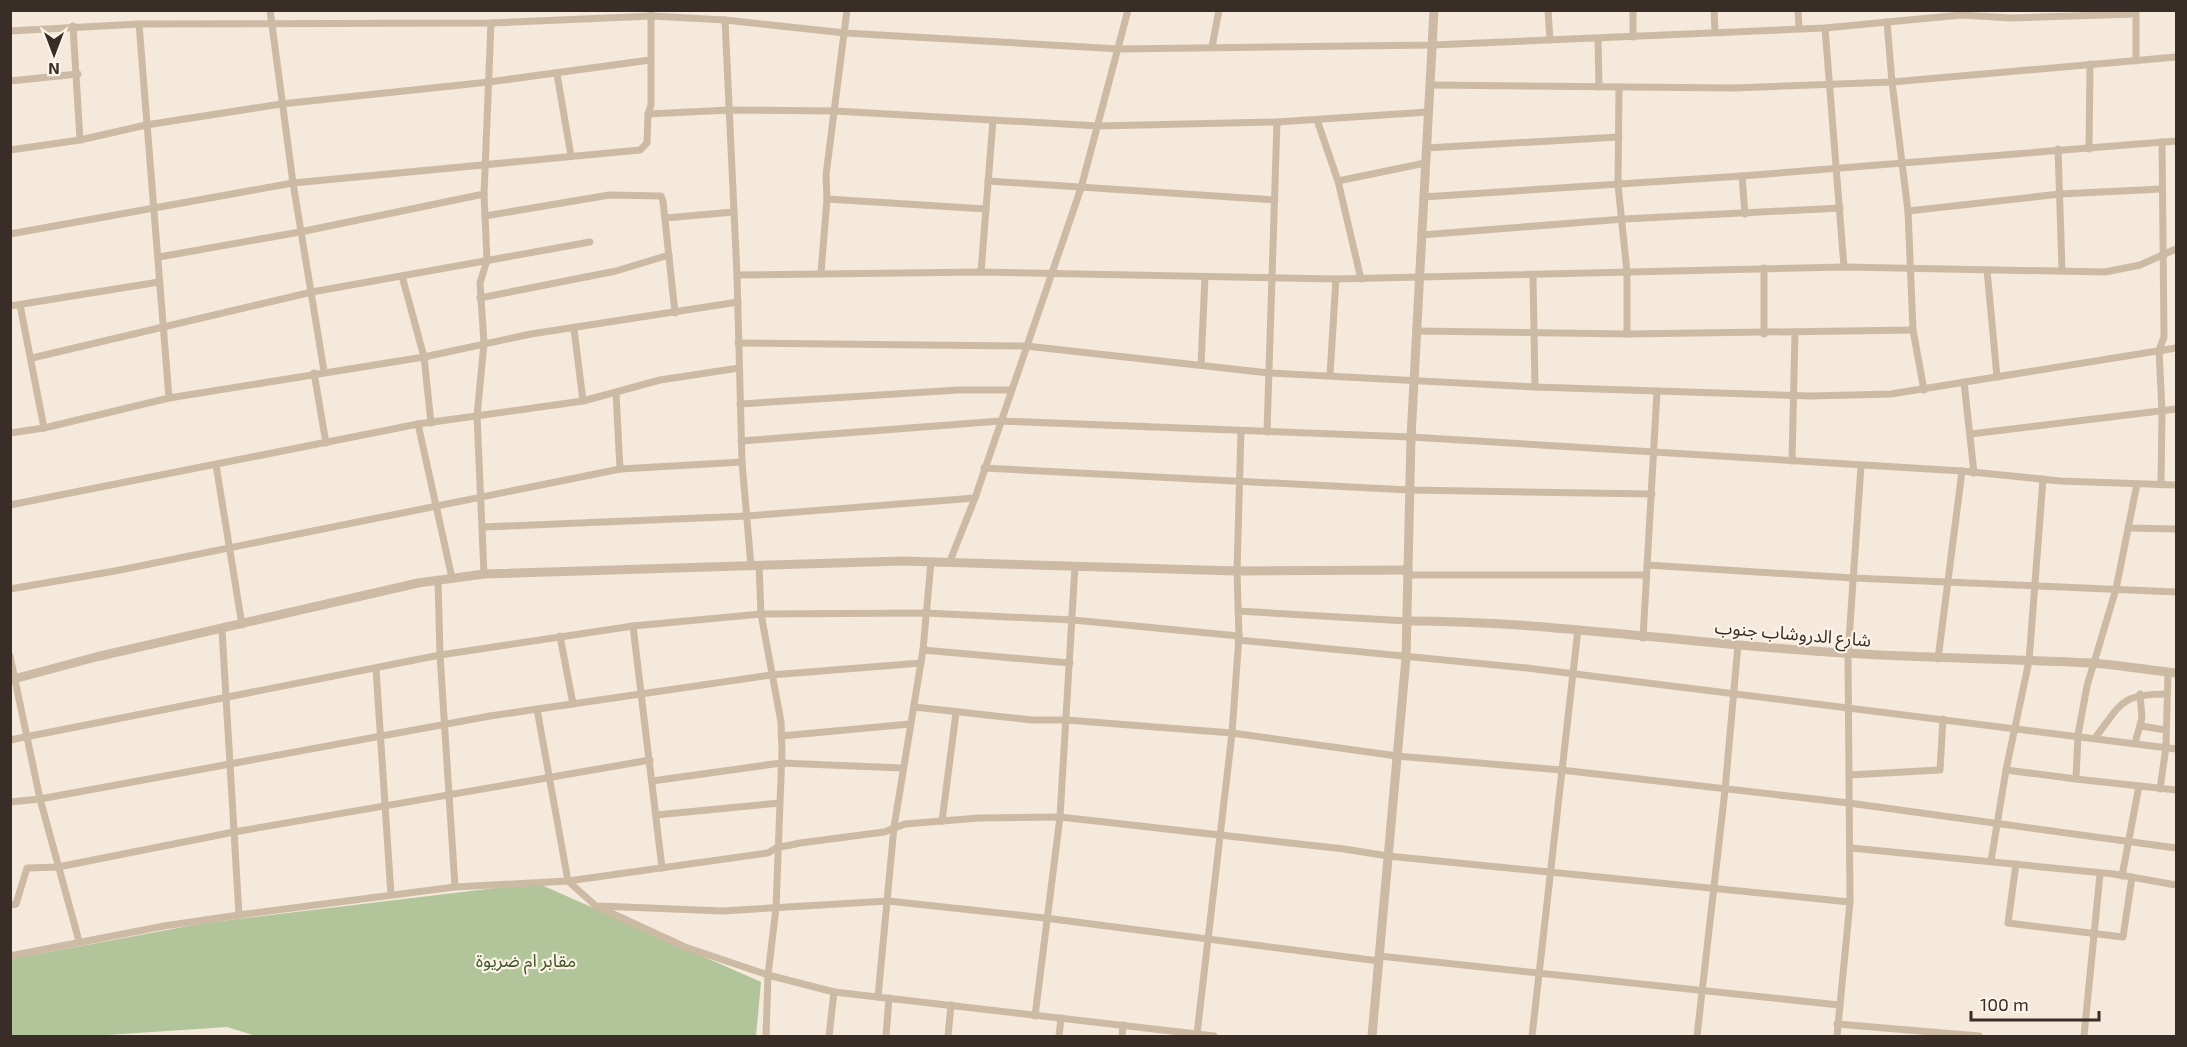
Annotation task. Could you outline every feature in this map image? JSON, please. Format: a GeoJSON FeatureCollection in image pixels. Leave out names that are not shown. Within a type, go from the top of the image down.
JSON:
{"type":"FeatureCollection","features":[{"type":"Feature","properties":{"kind":"street"},"geometry":{"type":"LineString","coordinates":[[270,10],[300,232],[324,371]]}},
{"type":"Feature","properties":{"kind":"street"},"geometry":{"type":"LineString","coordinates":[[821,273],[827,199],[826,175],[847,10]]}},
{"type":"Feature","properties":{"kind":"street"},"geometry":{"type":"LineString","coordinates":[[951,561],[975,498],[1010,390],[1081,188],[1128,10]]}},
{"type":"Feature","properties":{"kind":"street"},"geometry":{"type":"LineString","coordinates":[[1212,47],[1219,10]]}},
{"type":"Feature","properties":{"kind":"street"},"geometry":{"type":"LineString","coordinates":[[1372,1036],[1406,658],[1411,437],[1434,10]]}},
{"type":"Feature","properties":{"kind":"street"},"geometry":{"type":"LineString","coordinates":[[1548,10],[1550,40]]}},
{"type":"Feature","properties":{"kind":"street"},"geometry":{"type":"LineString","coordinates":[[1633,10],[1633,37]]}},
{"type":"Feature","properties":{"kind":"street"},"geometry":{"type":"LineString","coordinates":[[1714,10],[1715,32]]}},
{"type":"Feature","properties":{"kind":"street"},"geometry":{"type":"LineString","coordinates":[[1798,10],[1799,28]]}},
{"type":"Feature","properties":{"kind":"street"},"geometry":{"type":"LineString","coordinates":[[10,31],[139,24],[491,23],[652,13],[845,33],[1119,49],[1433,45],[1598,39],[1825,28],[1961,13],[2012,18],[2059,13],[2136,12],[2136,61]]}},
{"type":"Feature","properties":{"kind":"street"},"geometry":{"type":"LineString","coordinates":[[10,234],[153,206],[293,183],[640,150],[647,143],[648,114],[651,105],[652,13]]}},
{"type":"Feature","properties":{"kind":"street"},"geometry":{"type":"LineString","coordinates":[[725,20],[737,275],[742,462],[761,615],[781,736],[776,908],[768,975],[766,1036]]}},
{"type":"Feature","properties":{"kind":"street"},"geometry":{"type":"LineString","coordinates":[[1887,22],[1908,211],[1913,330],[1924,390]]}},
{"type":"Feature","properties":{"kind":"street"},"geometry":{"type":"LineString","coordinates":[[484,574],[477,416],[484,343],[480,283],[487,260],[484,194],[491,23]]}},
{"type":"Feature","properties":{"kind":"street"},"geometry":{"type":"LineString","coordinates":[[139,24],[169,398]]}},
{"type":"Feature","properties":{"kind":"street"},"geometry":{"type":"LineString","coordinates":[[73,26],[78,74],[80,140]]}},
{"type":"Feature","properties":{"kind":"street"},"geometry":{"type":"LineString","coordinates":[[1825,28],[1844,267]]}},
{"type":"Feature","properties":{"kind":"street"},"geometry":{"type":"LineString","coordinates":[[1598,39],[1599,87]]}},
{"type":"Feature","properties":{"kind":"street"},"geometry":{"type":"LineString","coordinates":[[1430,85],[1734,88],[1892,82],[2176,57]]}},
{"type":"Feature","properties":{"kind":"street"},"geometry":{"type":"LineString","coordinates":[[10,150],[80,140],[146,124],[281,104],[557,74],[650,60]]}},
{"type":"Feature","properties":{"kind":"street"},"geometry":{"type":"LineString","coordinates":[[2089,149],[2090,64]]}},
{"type":"Feature","properties":{"kind":"street"},"geometry":{"type":"LineString","coordinates":[[10,81],[78,74]]}},
{"type":"Feature","properties":{"kind":"street"},"geometry":{"type":"LineString","coordinates":[[557,74],[571,156]]}},
{"type":"Feature","properties":{"kind":"street"},"geometry":{"type":"LineString","coordinates":[[1619,88],[1618,185],[1627,272],[1627,334]]}},
{"type":"Feature","properties":{"kind":"street"},"geometry":{"type":"LineString","coordinates":[[648,114],[729,110],[835,111],[1098,126],[1277,122],[1428,112]]}},
{"type":"Feature","properties":{"kind":"street"},"geometry":{"type":"LineString","coordinates":[[981,272],[993,120]]}},
{"type":"Feature","properties":{"kind":"street"},"geometry":{"type":"LineString","coordinates":[[1317,120],[1338,181],[1361,279]]}},
{"type":"Feature","properties":{"kind":"street"},"geometry":{"type":"LineString","coordinates":[[1267,432],[1277,122]]}},
{"type":"Feature","properties":{"kind":"street"},"geometry":{"type":"LineString","coordinates":[[1426,148],[1619,137]]}},
{"type":"Feature","properties":{"kind":"street"},"geometry":{"type":"LineString","coordinates":[[1423,197],[1742,176],[2176,141]]}},
{"type":"Feature","properties":{"kind":"street"},"geometry":{"type":"LineString","coordinates":[[2161,485],[2162,411],[2159,350],[2164,337],[2162,142]]}},
{"type":"Feature","properties":{"kind":"street"},"geometry":{"type":"LineString","coordinates":[[2058,149],[2062,269]]}},
{"type":"Feature","properties":{"kind":"street"},"geometry":{"type":"LineString","coordinates":[[1338,181],[1425,163]]}},
{"type":"Feature","properties":{"kind":"street"},"geometry":{"type":"LineString","coordinates":[[1742,176],[1745,213]]}},
{"type":"Feature","properties":{"kind":"street"},"geometry":{"type":"LineString","coordinates":[[988,181],[1275,200]]}},
{"type":"Feature","properties":{"kind":"street"},"geometry":{"type":"LineString","coordinates":[[1908,211],[2060,194],[2162,189]]}},
{"type":"Feature","properties":{"kind":"street"},"geometry":{"type":"LineString","coordinates":[[159,257],[300,232],[484,194]]}},
{"type":"Feature","properties":{"kind":"street"},"geometry":{"type":"LineString","coordinates":[[485,216],[609,195],[661,196],[675,313]]}},
{"type":"Feature","properties":{"kind":"street"},"geometry":{"type":"LineString","coordinates":[[827,199],[986,209]]}},
{"type":"Feature","properties":{"kind":"street"},"geometry":{"type":"LineString","coordinates":[[1421,236],[1623,219],[1840,208]]}},
{"type":"Feature","properties":{"kind":"street"},"geometry":{"type":"LineString","coordinates":[[665,218],[734,212]]}},
{"type":"Feature","properties":{"kind":"street"},"geometry":{"type":"LineString","coordinates":[[32,358],[165,329],[312,292],[590,242]]}},
{"type":"Feature","properties":{"kind":"street"},"geometry":{"type":"LineString","coordinates":[[737,275],[981,272],[1272,279],[1419,279],[1844,267],[2062,269],[2105,272],[2126,268],[2176,249]]}},
{"type":"Feature","properties":{"kind":"street"},"geometry":{"type":"LineString","coordinates":[[480,298],[616,271],[669,255]]}},
{"type":"Feature","properties":{"kind":"street"},"geometry":{"type":"LineString","coordinates":[[1764,268],[1764,334]]}},
{"type":"Feature","properties":{"kind":"street"},"geometry":{"type":"LineString","coordinates":[[1987,270],[1997,377]]}},
{"type":"Feature","properties":{"kind":"street"},"geometry":{"type":"LineString","coordinates":[[402,276],[424,357],[431,423]]}},
{"type":"Feature","properties":{"kind":"street"},"geometry":{"type":"LineString","coordinates":[[1533,276],[1535,387]]}},
{"type":"Feature","properties":{"kind":"street"},"geometry":{"type":"LineString","coordinates":[[1201,365],[1204,277]]}},
{"type":"Feature","properties":{"kind":"street"},"geometry":{"type":"LineString","coordinates":[[1330,375],[1336,279]]}},
{"type":"Feature","properties":{"kind":"street"},"geometry":{"type":"LineString","coordinates":[[10,306],[159,282]]}},
{"type":"Feature","properties":{"kind":"street"},"geometry":{"type":"LineString","coordinates":[[10,433],[45,428],[169,398],[324,371],[424,357],[484,343],[738,302]]}},
{"type":"Feature","properties":{"kind":"street"},"geometry":{"type":"LineString","coordinates":[[21,305],[45,428]]}},
{"type":"Feature","properties":{"kind":"street"},"geometry":{"type":"LineString","coordinates":[[574,328],[583,401]]}},
{"type":"Feature","properties":{"kind":"street"},"geometry":{"type":"LineString","coordinates":[[1416,331],[1764,334],[1913,330]]}},
{"type":"Feature","properties":{"kind":"street"},"geometry":{"type":"LineString","coordinates":[[1792,461],[1796,396],[1795,333]]}},
{"type":"Feature","properties":{"kind":"street"},"geometry":{"type":"LineString","coordinates":[[738,343],[1026,346],[1269,373],[1535,387],[1796,396],[1891,394],[1924,390],[2176,348]]}},
{"type":"Feature","properties":{"kind":"street"},"geometry":{"type":"LineString","coordinates":[[10,506],[418,424],[583,401],[660,380],[739,368]]}},
{"type":"Feature","properties":{"kind":"street"},"geometry":{"type":"LineString","coordinates":[[314,373],[326,443]]}},
{"type":"Feature","properties":{"kind":"street"},"geometry":{"type":"LineString","coordinates":[[1964,382],[1974,473]]}},
{"type":"Feature","properties":{"kind":"street"},"geometry":{"type":"LineString","coordinates":[[740,404],[958,390],[1010,390]]}},
{"type":"Feature","properties":{"kind":"street"},"geometry":{"type":"LineString","coordinates":[[1643,638],[1657,392]]}},
{"type":"Feature","properties":{"kind":"street"},"geometry":{"type":"LineString","coordinates":[[616,393],[620,469]]}},
{"type":"Feature","properties":{"kind":"street"},"geometry":{"type":"LineString","coordinates":[[1971,434],[2176,409]]}},
{"type":"Feature","properties":{"kind":"street"},"geometry":{"type":"LineString","coordinates":[[741,441],[1000,421],[1411,437],[1962,471],[2043,479],[2176,485]]}},
{"type":"Feature","properties":{"kind":"street"},"geometry":{"type":"LineString","coordinates":[[418,424],[452,578]]}},
{"type":"Feature","properties":{"kind":"street"},"geometry":{"type":"LineString","coordinates":[[1197,1034],[1232,733],[1238,638],[1238,482],[1241,431]]}},
{"type":"Feature","properties":{"kind":"street"},"geometry":{"type":"LineString","coordinates":[[10,589],[230,548],[620,469],[742,462]]}},
{"type":"Feature","properties":{"kind":"street"},"geometry":{"type":"LineString","coordinates":[[216,465],[242,625]]}},
{"type":"Feature","properties":{"kind":"street"},"geometry":{"type":"LineString","coordinates":[[1837,1036],[1850,902],[1848,654],[1861,466]]}},
{"type":"Feature","properties":{"kind":"street"},"geometry":{"type":"LineString","coordinates":[[984,468],[1409,490],[1652,494]]}},
{"type":"Feature","properties":{"kind":"street"},"geometry":{"type":"LineString","coordinates":[[1938,659],[1962,471]]}},
{"type":"Feature","properties":{"kind":"street"},"geometry":{"type":"LineString","coordinates":[[1991,861],[2006,770],[2029,661],[2043,479]]}},
{"type":"Feature","properties":{"kind":"street"},"geometry":{"type":"LineString","coordinates":[[2076,779],[2079,735],[2093,663],[2116,590],[2137,484]]}},
{"type":"Feature","properties":{"kind":"street"},"geometry":{"type":"LineString","coordinates":[[483,527],[747,516],[975,498]]}},
{"type":"Feature","properties":{"kind":"street"},"geometry":{"type":"LineString","coordinates":[[2128,528],[2176,529]]}},
{"type":"Feature","properties":{"kind":"street"},"geometry":{"type":"LineString","coordinates":[[14,679],[96,657],[438,580],[484,574],[951,561],[1237,571],[1646,575]]}},
{"type":"Feature","properties":{"kind":"street"},"geometry":{"type":"LineString","coordinates":[[878,997],[894,827],[923,650],[931,562]]}},
{"type":"Feature","properties":{"kind":"street"},"geometry":{"type":"LineString","coordinates":[[1647,565],[1853,578],[2176,592]]}},
{"type":"Feature","properties":{"kind":"street"},"geometry":{"type":"LineString","coordinates":[[1035,1016],[1045,918],[1060,817],[1075,567]]}},
{"type":"Feature","properties":{"kind":"street"},"geometry":{"type":"LineString","coordinates":[[438,580],[440,655],[455,887]]}},
{"type":"Feature","properties":{"kind":"street"},"geometry":{"type":"LineString","coordinates":[[1238,611],[1407,621]]}},
{"type":"Feature","properties":{"kind":"street"},"geometry":{"type":"LineString","coordinates":[[10,740],[440,655],[560,636],[633,626],[761,615],[926,613],[1073,620],[1406,658],[1573,674],[1733,695],[2015,727],[2176,749]]}},
{"type":"Feature","properties":{"kind":"street","name":"شارع الدروشاب جنوب"},"geometry":{"type":"LineString","coordinates":[[1407,621],[1578,629],[1643,638],[1848,654],[2093,663],[2172,673]]}},
{"type":"Feature","properties":{"kind":"street"},"geometry":{"type":"LineString","coordinates":[[633,626],[662,868]]}},
{"type":"Feature","properties":{"kind":"street"},"geometry":{"type":"LineString","coordinates":[[1532,1036],[1578,629]]}},
{"type":"Feature","properties":{"kind":"street"},"geometry":{"type":"LineString","coordinates":[[222,630],[224,699],[231,762],[239,915]]}},
{"type":"Feature","properties":{"kind":"street"},"geometry":{"type":"LineString","coordinates":[[560,636],[573,704]]}},
{"type":"Feature","properties":{"kind":"street"},"geometry":{"type":"LineString","coordinates":[[1697,1036],[1725,790],[1738,645]]}},
{"type":"Feature","properties":{"kind":"street"},"geometry":{"type":"LineString","coordinates":[[923,650],[1070,663]]}},
{"type":"Feature","properties":{"kind":"street"},"geometry":{"type":"LineString","coordinates":[[10,656],[40,799],[79,941]]}},
{"type":"Feature","properties":{"kind":"street"},"geometry":{"type":"LineString","coordinates":[[10,801],[40,799],[446,723],[537,709],[771,675],[921,663]]}},
{"type":"Feature","properties":{"kind":"street"},"geometry":{"type":"LineString","coordinates":[[376,669],[391,895]]}},
{"type":"Feature","properties":{"kind":"street"},"geometry":{"type":"LineString","coordinates":[[2160,789],[2166,747],[2167,694],[2172,673]]}},
{"type":"Feature","properties":{"kind":"street"},"geometry":{"type":"LineString","coordinates":[[2095,738],[2121,705],[2140,694],[2167,694]]}},
{"type":"Feature","properties":{"kind":"street"},"geometry":{"type":"LineString","coordinates":[[2135,743],[2140,726],[2140,694]]}},
{"type":"Feature","properties":{"kind":"street"},"geometry":{"type":"LineString","coordinates":[[914,707],[1045,721],[1066,720],[1232,733],[1397,756],[1561,770],[1997,821],[2176,848]]}},
{"type":"Feature","properties":{"kind":"street"},"geometry":{"type":"LineString","coordinates":[[537,709],[568,881],[596,906],[685,947],[768,975],[834,992],[1214,1036]]}},
{"type":"Feature","properties":{"kind":"street"},"geometry":{"type":"LineString","coordinates":[[942,821],[956,713]]}},
{"type":"Feature","properties":{"kind":"street"},"geometry":{"type":"LineString","coordinates":[[1849,775],[1940,771],[1943,719]]}},
{"type":"Feature","properties":{"kind":"street"},"geometry":{"type":"LineString","coordinates":[[781,736],[910,724]]}},
{"type":"Feature","properties":{"kind":"street"},"geometry":{"type":"LineString","coordinates":[[2140,726],[2166,730]]}},
{"type":"Feature","properties":{"kind":"street"},"geometry":{"type":"LineString","coordinates":[[10,905],[16,904],[19,898],[27,868],[58,867],[234,832],[650,760]]}},
{"type":"Feature","properties":{"kind":"street"},"geometry":{"type":"LineString","coordinates":[[652,781],[782,763],[902,768]]}},
{"type":"Feature","properties":{"kind":"street"},"geometry":{"type":"LineString","coordinates":[[2006,770],[2176,790]]}},
{"type":"Feature","properties":{"kind":"street"},"geometry":{"type":"LineString","coordinates":[[2122,876],[2139,786]]}},
{"type":"Feature","properties":{"kind":"street"},"geometry":{"type":"LineString","coordinates":[[656,814],[779,803]]}},
{"type":"Feature","properties":{"kind":"street"},"geometry":{"type":"LineString","coordinates":[[10,956],[79,941],[239,915],[455,887],[568,881],[768,853],[776,848],[884,832],[894,827],[942,821],[1060,817],[1388,856],[1549,870],[1850,902]]}},
{"type":"Feature","properties":{"kind":"street"},"geometry":{"type":"LineString","coordinates":[[1851,848],[2132,877],[2176,885]]}},
{"type":"Feature","properties":{"kind":"street"},"geometry":{"type":"LineString","coordinates":[[2016,864],[2008,923],[2123,937],[2132,877]]}},
{"type":"Feature","properties":{"kind":"street"},"geometry":{"type":"LineString","coordinates":[[2084,1036],[2100,874]]}},
{"type":"Feature","properties":{"kind":"street"},"geometry":{"type":"LineString","coordinates":[[596,906],[713,911],[888,901],[1379,959],[1539,973],[1703,993],[1839,1005]]}},
{"type":"Feature","properties":{"kind":"street"},"geometry":{"type":"LineString","coordinates":[[829,1036],[834,992]]}},
{"type":"Feature","properties":{"kind":"street"},"geometry":{"type":"LineString","coordinates":[[886,1036],[889,998]]}},
{"type":"Feature","properties":{"kind":"street"},"geometry":{"type":"LineString","coordinates":[[948,1036],[951,1005]]}},
{"type":"Feature","properties":{"kind":"street"},"geometry":{"type":"LineString","coordinates":[[1059,1036],[1061,1018]]}},
{"type":"Feature","properties":{"kind":"street"},"geometry":{"type":"LineString","coordinates":[[1838,1024],[1979,1036]]}},
{"type":"Feature","properties":{"kind":"street"},"geometry":{"type":"LineString","coordinates":[[1122,1036],[1123,1025]]}},
{"type":"Feature","properties":{"kind":"green space","name":"مقابر ام ضريوة"},"geometry":{"type":"Polygon","coordinates":[[[537,883],[761,982],[756,1036],[256,1036],[227,1027],[92,1036],[11,1036],[11,959],[205,923],[537,883]]]}}]}
